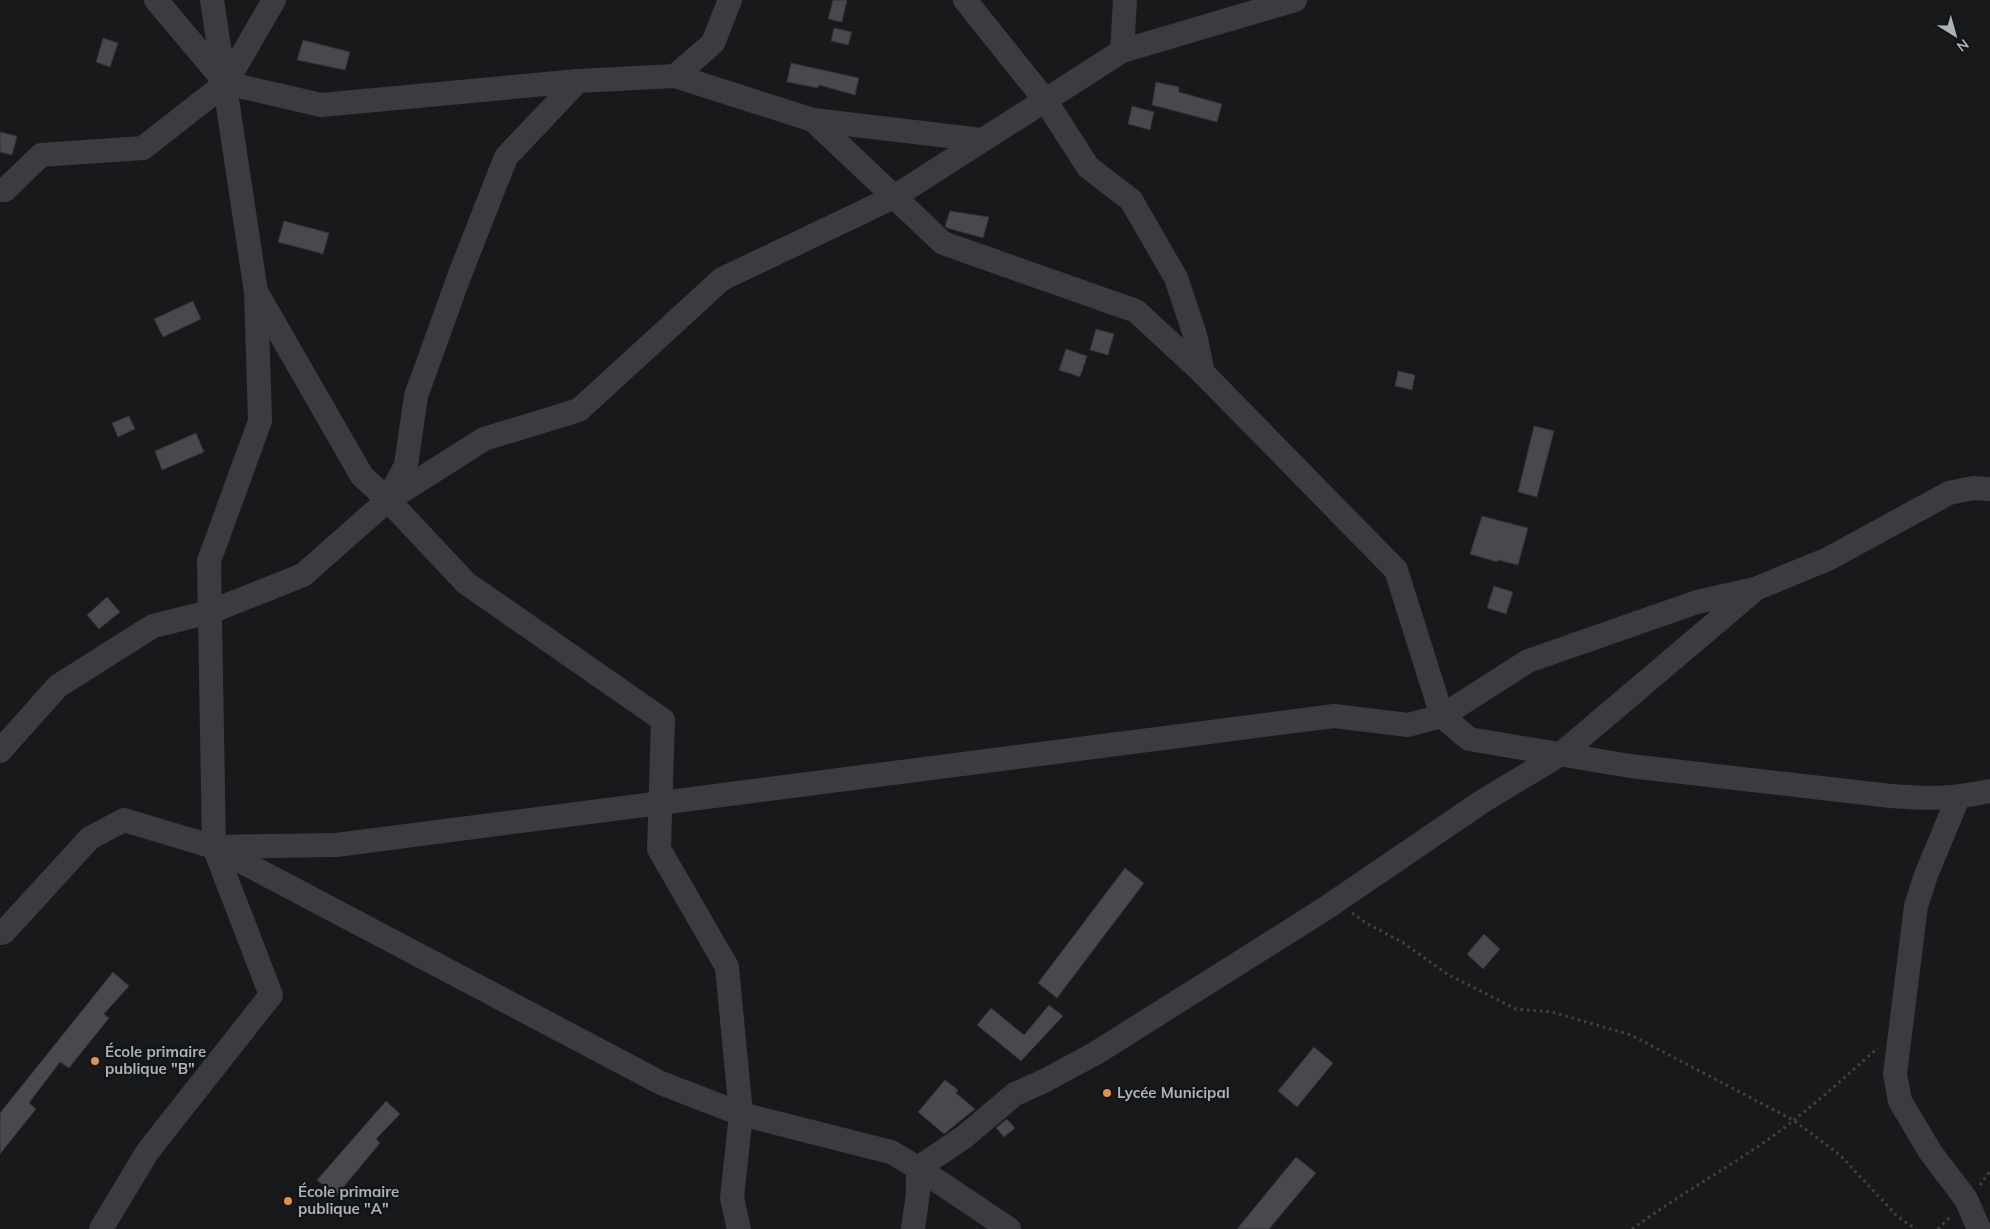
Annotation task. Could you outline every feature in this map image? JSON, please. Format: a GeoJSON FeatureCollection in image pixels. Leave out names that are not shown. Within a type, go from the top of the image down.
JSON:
{"type":"FeatureCollection","features":[{"type":"Feature","properties":{"kind":"street"},"geometry":{"type":"LineString","coordinates":[[156,0],[226,83],[321,104],[578,81],[675,76],[813,120],[982,140]]}},
{"type":"Feature","properties":{"kind":"street"},"geometry":{"type":"LineString","coordinates":[[101,1229],[148,1151],[271,996],[214,848],[209,561],[260,421],[256,292],[212,0]]}},
{"type":"Feature","properties":{"kind":"street"},"geometry":{"type":"LineString","coordinates":[[0,190],[5,190],[41,155],[143,148],[226,83],[274,0]]}},
{"type":"Feature","properties":{"kind":"street"},"geometry":{"type":"LineString","coordinates":[[675,76],[713,43],[730,0]]}},
{"type":"Feature","properties":{"kind":"street"},"geometry":{"type":"LineString","coordinates":[[965,0],[1045,100],[1088,167],[1131,200],[1176,278],[1195,335],[1203,373]]}},
{"type":"Feature","properties":{"kind":"street"},"geometry":{"type":"LineString","coordinates":[[1122,51],[1125,0]]}},
{"type":"Feature","properties":{"kind":"street"},"geometry":{"type":"LineString","coordinates":[[0,751],[58,686],[153,626],[210,612],[302,575],[388,500],[484,439],[579,410],[722,279],[894,197],[1122,51],[1295,0]]}},
{"type":"Feature","properties":{"kind":"street"},"geometry":{"type":"LineString","coordinates":[[388,500],[406,465],[416,396],[460,274],[506,156],[578,81]]}},
{"type":"Feature","properties":{"kind":"street"},"geometry":{"type":"LineString","coordinates":[[813,120],[943,243],[1136,311],[1203,373],[1396,570],[1442,716],[1469,739],[1630,766],[1891,796],[1932,800],[1958,798],[1990,791]]}},
{"type":"Feature","properties":{"kind":"street"},"geometry":{"type":"LineString","coordinates":[[256,292],[362,476],[388,500],[466,583],[663,720],[659,849],[727,967],[741,1114],[732,1198],[738,1229]]}},
{"type":"Feature","properties":{"kind":"street"},"geometry":{"type":"LineString","coordinates":[[214,848],[336,845],[1334,716],[1408,725],[1442,716],[1528,661],[1697,602],[1755,589],[1828,559],[1949,493],[1973,488],[1990,489]]}},
{"type":"Feature","properties":{"kind":"street"},"geometry":{"type":"LineString","coordinates":[[918,1168],[964,1137],[1015,1094],[1044,1082],[1096,1053],[1337,901],[1483,801],[1561,754],[1755,589]]}},
{"type":"Feature","properties":{"kind":"street"},"geometry":{"type":"LineString","coordinates":[[1958,798],[1926,875],[1916,906],[1895,1074],[1900,1101],[1931,1153],[1966,1200],[1979,1229]]}},
{"type":"Feature","properties":{"kind":"street"},"geometry":{"type":"LineString","coordinates":[[0,934],[4,932],[90,838],[124,820],[214,848],[661,1083],[741,1114],[891,1152],[1009,1229]]}},
{"type":"Feature","properties":{"kind":"street"},"geometry":{"type":"LineString","coordinates":[[913,1229],[918,1193],[918,1168]]}},
{"type":"Feature","properties":{"kind":"path"},"geometry":{"type":"LineString","coordinates":[[1337,901],[1366,923],[1402,942],[1447,974],[1516,1009],[1552,1012],[1631,1035],[1793,1120],[1840,1156],[1898,1217],[1916,1229]]}},
{"type":"Feature","properties":{"kind":"path"},"geometry":{"type":"LineString","coordinates":[[1632,1229],[1675,1198],[1765,1141],[1793,1120],[1899,1030]]}},
{"type":"Feature","properties":{"kind":"building"},"geometry":{"type":"Polygon","coordinates":[[[833,0],[847,0],[842,22],[828,19],[833,0]]]}},
{"type":"Feature","properties":{"kind":"building"},"geometry":{"type":"Polygon","coordinates":[[[834,28],[852,32],[848,45],[831,41],[834,28]]]}},
{"type":"Feature","properties":{"kind":"building"},"geometry":{"type":"Polygon","coordinates":[[[103,38],[118,43],[110,67],[96,62],[103,38]]]}},
{"type":"Feature","properties":{"kind":"building"},"geometry":{"type":"Polygon","coordinates":[[[303,40],[350,52],[345,70],[297,60],[303,40]]]}},
{"type":"Feature","properties":{"kind":"building"},"geometry":{"type":"Polygon","coordinates":[[[791,63],[859,78],[855,95],[819,85],[818,88],[787,82],[791,63]]]}},
{"type":"Feature","properties":{"kind":"building"},"geometry":{"type":"Polygon","coordinates":[[[1156,82],[1179,87],[1179,92],[1222,104],[1217,122],[1152,105],[1156,82]]]}},
{"type":"Feature","properties":{"kind":"building"},"geometry":{"type":"Polygon","coordinates":[[[1132,106],[1154,112],[1150,130],[1128,124],[1132,106]]]}},
{"type":"Feature","properties":{"kind":"building"},"geometry":{"type":"Polygon","coordinates":[[[0,132],[17,136],[12,155],[0,152],[0,132]]]}},
{"type":"Feature","properties":{"kind":"building"},"geometry":{"type":"Polygon","coordinates":[[[950,211],[989,217],[983,238],[947,228],[945,226],[950,211]]]}},
{"type":"Feature","properties":{"kind":"building"},"geometry":{"type":"Polygon","coordinates":[[[284,221],[329,233],[323,254],[278,242],[284,221]]]}},
{"type":"Feature","properties":{"kind":"building"},"geometry":{"type":"Polygon","coordinates":[[[193,301],[201,319],[163,337],[154,319],[193,301]]]}},
{"type":"Feature","properties":{"kind":"building"},"geometry":{"type":"Polygon","coordinates":[[[1096,329],[1114,334],[1108,355],[1090,350],[1096,329]]]}},
{"type":"Feature","properties":{"kind":"building"},"geometry":{"type":"Polygon","coordinates":[[[1066,349],[1087,356],[1080,377],[1059,370],[1066,349]]]}},
{"type":"Feature","properties":{"kind":"building"},"geometry":{"type":"Polygon","coordinates":[[[1398,371],[1415,375],[1412,390],[1395,386],[1398,371]]]}},
{"type":"Feature","properties":{"kind":"building"},"geometry":{"type":"Polygon","coordinates":[[[129,416],[135,429],[118,437],[112,423],[129,416]]]}},
{"type":"Feature","properties":{"kind":"building"},"geometry":{"type":"Polygon","coordinates":[[[1534,426],[1554,431],[1537,497],[1518,492],[1534,426]]]}},
{"type":"Feature","properties":{"kind":"building"},"geometry":{"type":"Polygon","coordinates":[[[196,433],[204,452],[162,470],[155,451],[196,433]]]}},
{"type":"Feature","properties":{"kind":"building"},"geometry":{"type":"Polygon","coordinates":[[[1482,516],[1528,528],[1518,565],[1498,560],[1497,562],[1470,554],[1482,516]]]}},
{"type":"Feature","properties":{"kind":"building"},"geometry":{"type":"Polygon","coordinates":[[[1494,586],[1513,592],[1506,614],[1487,608],[1494,586]]]}},
{"type":"Feature","properties":{"kind":"building"},"geometry":{"type":"Polygon","coordinates":[[[107,597],[120,612],[99,629],[87,615],[107,597]]]}},
{"type":"Feature","properties":{"kind":"building"},"geometry":{"type":"Polygon","coordinates":[[[1125,868],[1144,883],[1057,998],[1038,983],[1125,868]]]}},
{"type":"Feature","properties":{"kind":"building"},"geometry":{"type":"Polygon","coordinates":[[[1484,934],[1500,949],[1483,969],[1467,954],[1484,934]]]}},
{"type":"Feature","properties":{"kind":"building"},"geometry":{"type":"Polygon","coordinates":[[[113,972],[129,986],[104,1014],[109,1018],[69,1068],[60,1062],[29,1103],[36,1109],[0,1154],[0,1113],[113,972]]]}},
{"type":"Feature","properties":{"kind":"building"},"geometry":{"type":"Polygon","coordinates":[[[1049,1005],[1063,1016],[1021,1061],[977,1025],[991,1008],[1024,1035],[1049,1005]]]}},
{"type":"Feature","properties":{"kind":"building"},"geometry":{"type":"Polygon","coordinates":[[[1314,1047],[1333,1063],[1297,1107],[1278,1091],[1314,1047]]]}},
{"type":"Feature","properties":{"kind":"building"},"geometry":{"type":"Polygon","coordinates":[[[945,1080],[958,1090],[956,1093],[975,1109],[944,1134],[918,1112],[945,1080]]]}},
{"type":"Feature","properties":{"kind":"building"},"geometry":{"type":"Polygon","coordinates":[[[386,1101],[400,1114],[376,1139],[380,1143],[336,1196],[317,1180],[386,1101]]]}},
{"type":"Feature","properties":{"kind":"building"},"geometry":{"type":"Polygon","coordinates":[[[1007,1119],[1015,1128],[1004,1137],[996,1128],[1007,1119]]]}},
{"type":"Feature","properties":{"kind":"building"},"geometry":{"type":"Polygon","coordinates":[[[1296,1157],[1316,1173],[1269,1229],[1237,1229],[1296,1157]]]}},
{"type":"Feature","properties":{"kind":"place","name":"École primaire publique \"B\""},"geometry":{"type":"Point","coordinates":[95,1061]}},
{"type":"Feature","properties":{"kind":"place","name":"Lycée Municipal"},"geometry":{"type":"Point","coordinates":[1107,1093]}},
{"type":"Feature","properties":{"kind":"place","name":"École primaire publique \"A\""},"geometry":{"type":"Point","coordinates":[288,1201]}}]}
